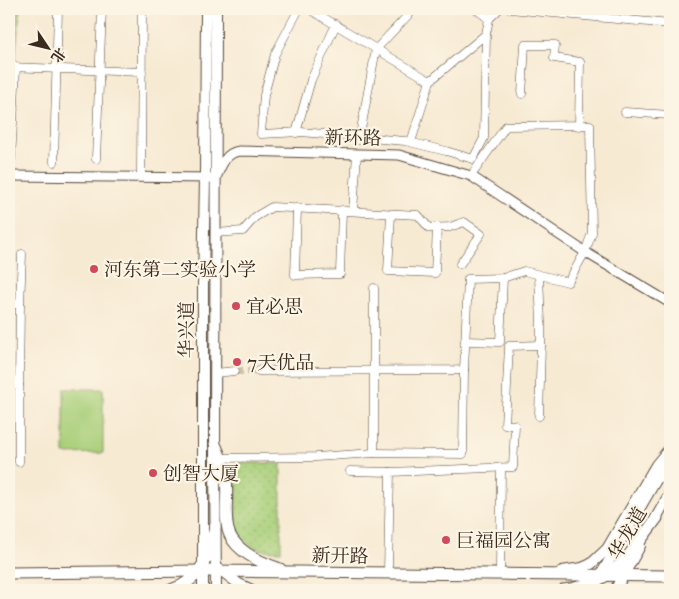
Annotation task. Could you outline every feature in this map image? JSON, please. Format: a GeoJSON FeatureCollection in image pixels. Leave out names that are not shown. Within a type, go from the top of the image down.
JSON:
{"type":"FeatureCollection","features":[{"type":"Feature","properties":{"kind":"main road","name":"华兴道"},"geometry":{"type":"LineString","coordinates":[[213,9],[211,177],[203,287],[210,527],[218,570],[216,590]]}},
{"type":"Feature","properties":{"kind":"main road","name":"华兴道"},"geometry":{"type":"LineString","coordinates":[[211,177],[215,234],[215,444]]}},
{"type":"Feature","properties":{"kind":"main road"},"geometry":{"type":"LineString","coordinates":[[215,444],[227,486],[227,525],[233,540],[254,558],[270,566],[293,572]]}},
{"type":"Feature","properties":{"kind":"main road"},"geometry":{"type":"LineString","coordinates":[[546,574],[582,568],[599,558],[607,549],[656,465],[670,448]]}},
{"type":"Feature","properties":{"kind":"main road"},"geometry":{"type":"LineString","coordinates":[[600,580],[670,455]]}},
{"type":"Feature","properties":{"kind":"main road","name":"华兴道"},"geometry":{"type":"LineString","coordinates":[[210,527],[218,458]]}},
{"type":"Feature","properties":{"kind":"main road","name":"华龙道"},"geometry":{"type":"LineString","coordinates":[[615,590],[670,493]]}},
{"type":"Feature","properties":{"kind":"main road"},"geometry":{"type":"LineString","coordinates":[[564,590],[600,580],[627,558],[656,518]]}},
{"type":"Feature","properties":{"kind":"main road"},"geometry":{"type":"LineString","coordinates":[[203,590],[204,566],[210,527]]}},
{"type":"Feature","properties":{"kind":"main road"},"geometry":{"type":"LineString","coordinates":[[204,566],[218,570],[252,590]]}},
{"type":"Feature","properties":{"kind":"main road"},"geometry":{"type":"LineString","coordinates":[[171,590],[186,584],[204,566]]}},
{"type":"Feature","properties":{"kind":"main road","name":"新开路"},"geometry":{"type":"LineString","coordinates":[[9,573],[204,566],[218,570],[293,572],[546,574],[600,580],[624,576],[670,576]]}},
{"type":"Feature","properties":{"kind":"street"},"geometry":{"type":"LineString","coordinates":[[54,162],[58,9]]}},
{"type":"Feature","properties":{"kind":"street"},"geometry":{"type":"LineString","coordinates":[[96,159],[102,9]]}},
{"type":"Feature","properties":{"kind":"street"},"geometry":{"type":"LineString","coordinates":[[141,176],[142,9]]}},
{"type":"Feature","properties":{"kind":"street"},"geometry":{"type":"LineString","coordinates":[[299,9],[281,39],[275,54],[264,95],[261,134],[296,133],[411,142],[473,159],[484,138],[486,34],[489,19],[499,9]]}},
{"type":"Feature","properties":{"kind":"street"},"geometry":{"type":"LineString","coordinates":[[309,9],[430,81]]}},
{"type":"Feature","properties":{"kind":"street"},"geometry":{"type":"LineString","coordinates":[[359,139],[376,49],[414,9]]}},
{"type":"Feature","properties":{"kind":"street"},"geometry":{"type":"LineString","coordinates":[[476,9],[489,19]]}},
{"type":"Feature","properties":{"kind":"street"},"geometry":{"type":"LineString","coordinates":[[510,9],[670,24]]}},
{"type":"Feature","properties":{"kind":"street"},"geometry":{"type":"LineString","coordinates":[[608,18],[610,9]]}},
{"type":"Feature","properties":{"kind":"street"},"geometry":{"type":"LineString","coordinates":[[296,133],[311,80],[336,24]]}},
{"type":"Feature","properties":{"kind":"street"},"geometry":{"type":"LineString","coordinates":[[411,142],[430,81],[486,34]]}},
{"type":"Feature","properties":{"kind":"street"},"geometry":{"type":"LineString","coordinates":[[522,94],[524,45],[555,45],[554,58],[580,62],[579,126]]}},
{"type":"Feature","properties":{"kind":"street"},"geometry":{"type":"LineString","coordinates":[[11,159],[12,67],[142,72]]}},
{"type":"Feature","properties":{"kind":"street"},"geometry":{"type":"LineString","coordinates":[[625,112],[670,115]]}},
{"type":"Feature","properties":{"kind":"street"},"geometry":{"type":"LineString","coordinates":[[218,458],[316,457],[374,453],[462,454],[468,279],[503,278],[524,271],[568,282],[586,252],[592,233],[590,126],[506,126],[471,176]]}},
{"type":"Feature","properties":{"kind":"street","name":"新环路"},"geometry":{"type":"LineString","coordinates":[[211,177],[226,157],[240,151],[399,155],[471,176],[586,252],[670,303]]}},
{"type":"Feature","properties":{"kind":"street"},"geometry":{"type":"LineString","coordinates":[[353,211],[357,154]]}},
{"type":"Feature","properties":{"kind":"street"},"geometry":{"type":"LineString","coordinates":[[9,176],[211,177]]}},
{"type":"Feature","properties":{"kind":"street"},"geometry":{"type":"LineString","coordinates":[[215,234],[243,231],[255,216],[272,207],[418,215],[429,228],[450,227],[464,222],[481,234],[460,264]]}},
{"type":"Feature","properties":{"kind":"street"},"geometry":{"type":"LineString","coordinates":[[297,208],[295,275],[340,274],[342,210]]}},
{"type":"Feature","properties":{"kind":"street"},"geometry":{"type":"LineString","coordinates":[[391,214],[388,271],[435,273],[437,228]]}},
{"type":"Feature","properties":{"kind":"street"},"geometry":{"type":"LineString","coordinates":[[19,462],[22,254]]}},
{"type":"Feature","properties":{"kind":"street"},"geometry":{"type":"LineString","coordinates":[[539,277],[541,323],[539,416]]}},
{"type":"Feature","properties":{"kind":"street"},"geometry":{"type":"LineString","coordinates":[[465,341],[500,342],[503,278]]}},
{"type":"Feature","properties":{"kind":"street"},"geometry":{"type":"LineString","coordinates":[[374,288],[374,453]]}},
{"type":"Feature","properties":{"kind":"street"},"geometry":{"type":"LineString","coordinates":[[9,304],[20,304]]}},
{"type":"Feature","properties":{"kind":"street"},"geometry":{"type":"LineString","coordinates":[[350,471],[390,472],[513,467],[515,425],[505,425],[509,346],[540,345]]}},
{"type":"Feature","properties":{"kind":"street"},"geometry":{"type":"LineString","coordinates":[[259,371],[464,370]]}},
{"type":"Feature","properties":{"kind":"street"},"geometry":{"type":"LineString","coordinates":[[215,373],[235,372]]}},
{"type":"Feature","properties":{"kind":"street"},"geometry":{"type":"LineString","coordinates":[[9,385],[19,384]]}},
{"type":"Feature","properties":{"kind":"street"},"geometry":{"type":"LineString","coordinates":[[500,573],[501,468]]}},
{"type":"Feature","properties":{"kind":"street"},"geometry":{"type":"LineString","coordinates":[[388,573],[390,472]]}},
{"type":"Feature","properties":{"kind":"green space"},"geometry":{"type":"Polygon","coordinates":[[[9,9],[20,10],[15,61],[9,61],[9,9]]]}},
{"type":"Feature","properties":{"kind":"green space"},"geometry":{"type":"Polygon","coordinates":[[[64,389],[103,389],[103,453],[64,454],[64,389]]]}},
{"type":"Feature","properties":{"kind":"green space"},"geometry":{"type":"Polygon","coordinates":[[[236,463],[281,463],[281,551],[254,548],[243,540],[239,534],[236,526],[236,463]]]}},
{"type":"Feature","properties":{"kind":"tunnel"},"geometry":{"type":"LineString","coordinates":[[235,371],[259,371]]}},
{"type":"Feature","properties":{"kind":"place","name":"河东第二实验小学"},"geometry":{"type":"Point","coordinates":[94,269]}},
{"type":"Feature","properties":{"kind":"place","name":"宜必思"},"geometry":{"type":"Point","coordinates":[236,306]}},
{"type":"Feature","properties":{"kind":"place","name":"7天优品"},"geometry":{"type":"Point","coordinates":[237,362]}},
{"type":"Feature","properties":{"kind":"place","name":"创智大厦"},"geometry":{"type":"Point","coordinates":[153,473]}},
{"type":"Feature","properties":{"kind":"place","name":"巨福园公寓"},"geometry":{"type":"Point","coordinates":[446,540]}}]}
